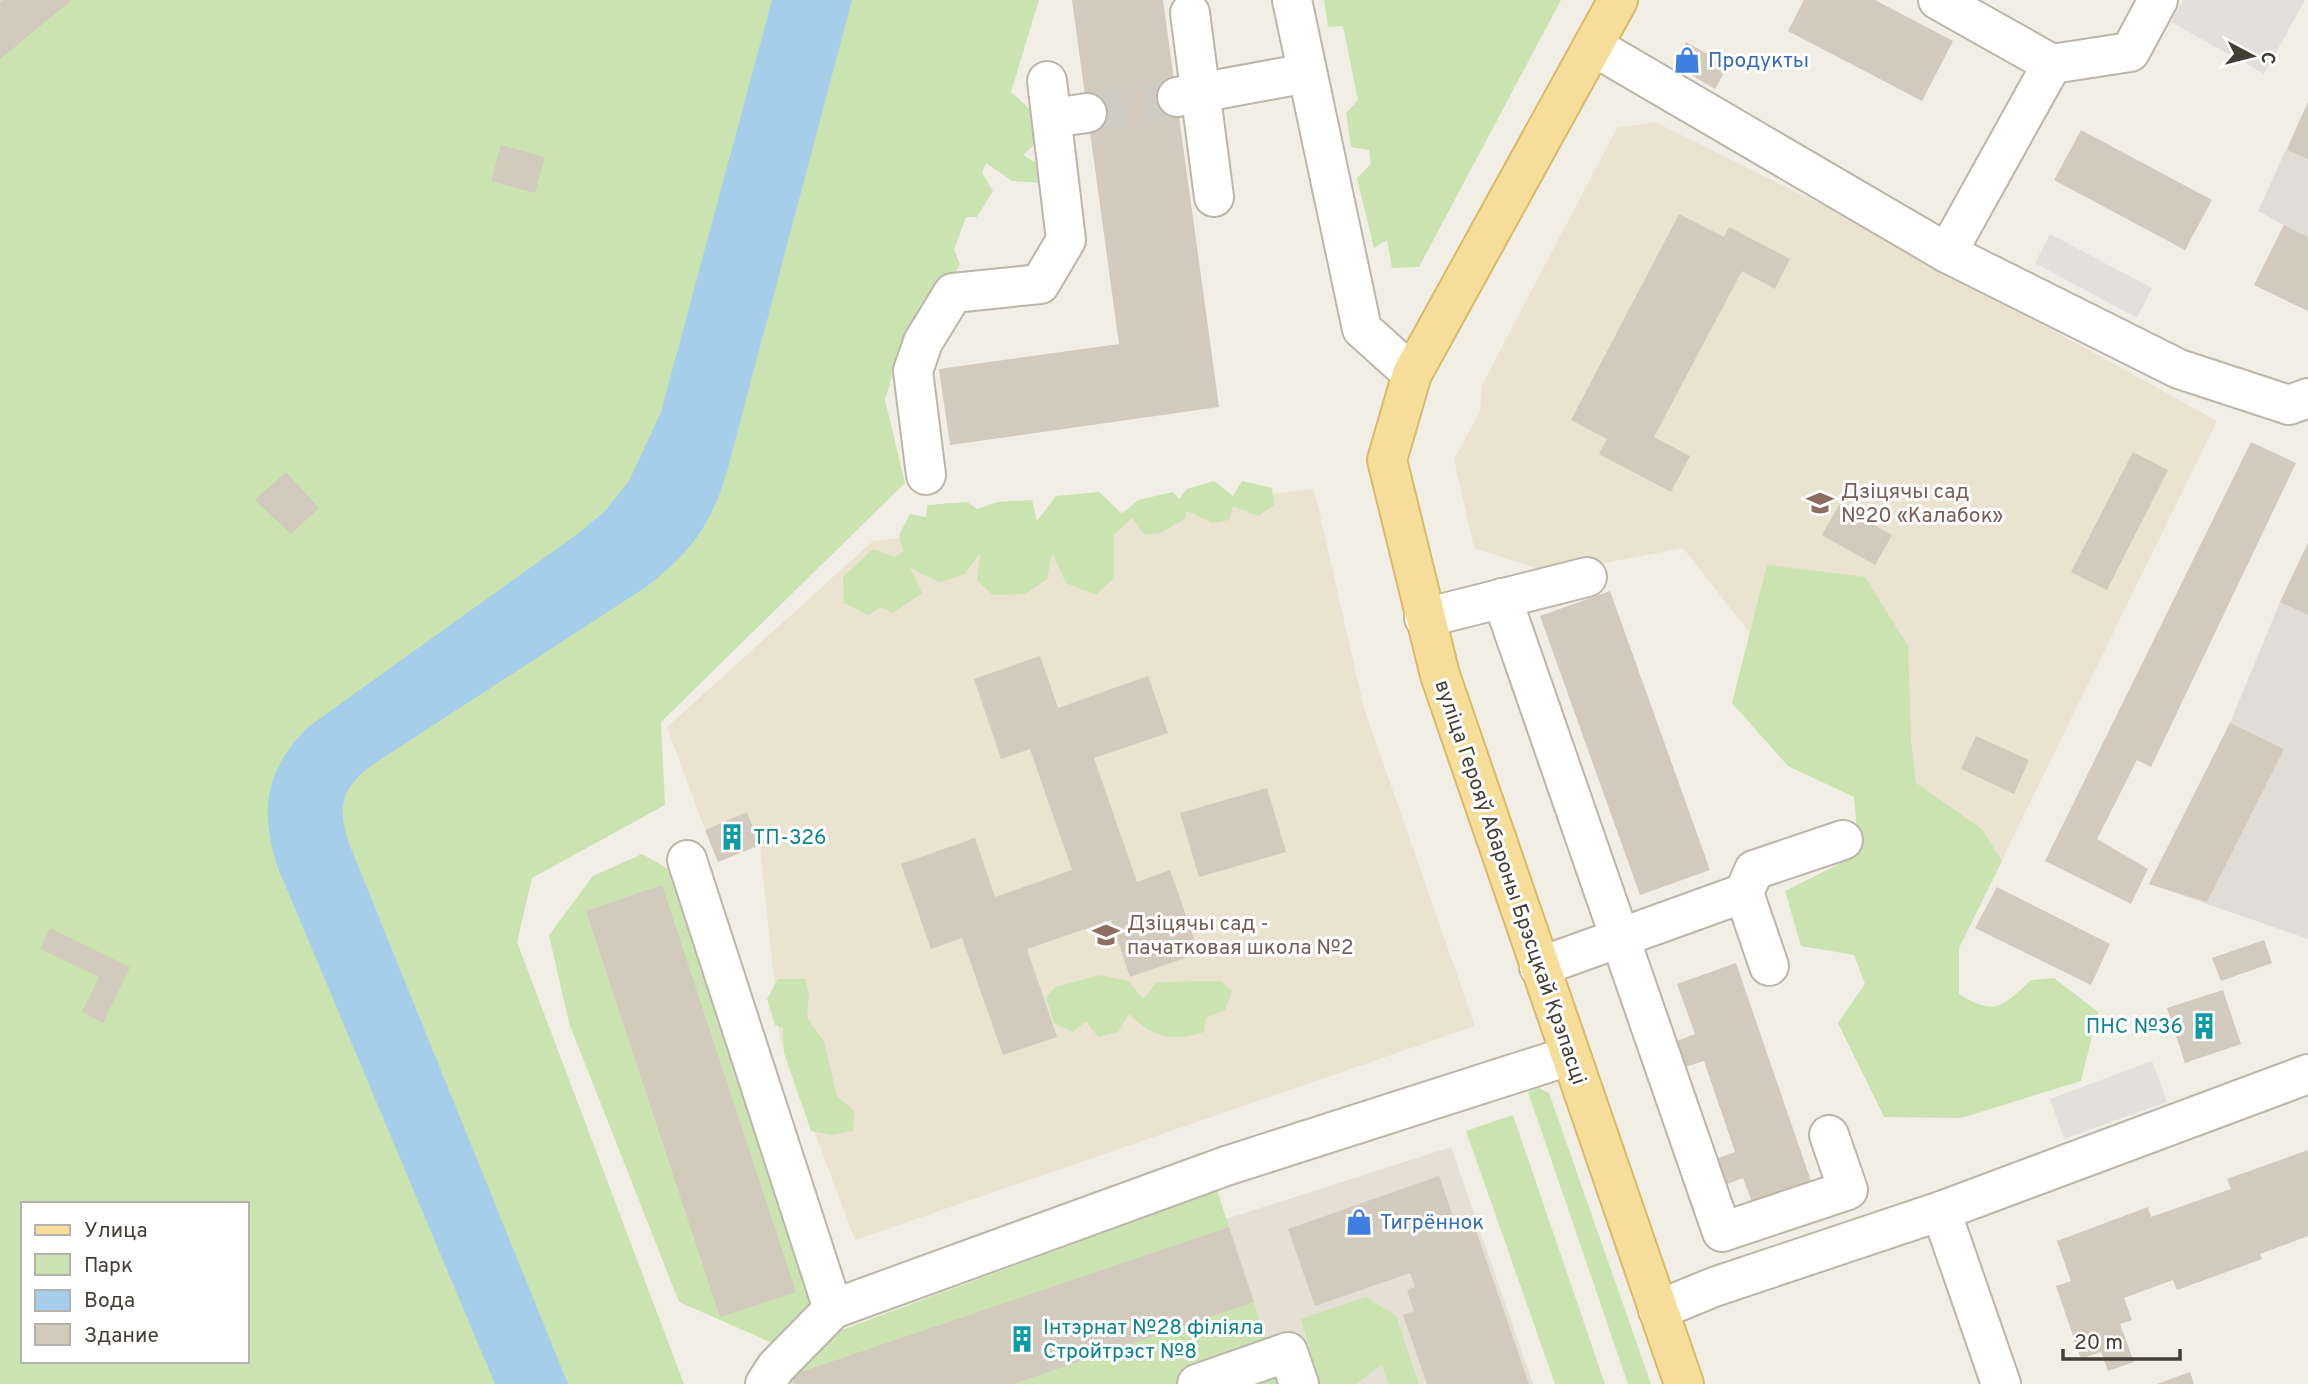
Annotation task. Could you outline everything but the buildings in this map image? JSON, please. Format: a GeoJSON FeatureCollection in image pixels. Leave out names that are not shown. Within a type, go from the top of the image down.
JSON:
{"type":"FeatureCollection","features":[{"type":"Feature","properties":{"kind":"main road","name":"вуліца Герояў Абароны Брэсцкай Крэпасці"},"geometry":{"type":"LineString","coordinates":[[1618,0],[1412,373],[1387,460],[1424,618],[1569,1056],[1684,1384]]}},
{"type":"Feature","properties":{"kind":"street"},"geometry":{"type":"LineString","coordinates":[[1292,0],[1362,329],[1412,373]]}},
{"type":"Feature","properties":{"kind":"street"},"geometry":{"type":"LineString","coordinates":[[1938,0],[2052,64],[2130,52],[2158,0]]}},
{"type":"Feature","properties":{"kind":"street"},"geometry":{"type":"LineString","coordinates":[[1190,13],[1189,95],[1214,197]]}},
{"type":"Feature","properties":{"kind":"street"},"geometry":{"type":"LineString","coordinates":[[1593,46],[1947,253],[2179,369],[2289,405],[2308,398]]}},
{"type":"Feature","properties":{"kind":"street"},"geometry":{"type":"LineString","coordinates":[[1947,253],[2052,64]]}},
{"type":"Feature","properties":{"kind":"street"},"geometry":{"type":"LineString","coordinates":[[1189,95],[1307,73]]}},
{"type":"Feature","properties":{"kind":"street"},"geometry":{"type":"LineString","coordinates":[[926,475],[914,371],[923,342],[953,293],[1040,284],[1066,240],[1070,115],[1047,81]]}},
{"type":"Feature","properties":{"kind":"street"},"geometry":{"type":"LineString","coordinates":[[1424,618],[1587,577]]}},
{"type":"Feature","properties":{"kind":"street"},"geometry":{"type":"LineString","coordinates":[[1502,598],[1722,1232],[1848,1190],[1829,1135]]}},
{"type":"Feature","properties":{"kind":"street"},"geometry":{"type":"LineString","coordinates":[[1769,966],[1744,893],[1754,870],[1843,840]]}},
{"type":"Feature","properties":{"kind":"street"},"geometry":{"type":"LineString","coordinates":[[687,860],[833,1309]]}},
{"type":"Feature","properties":{"kind":"street"},"geometry":{"type":"LineString","coordinates":[[1539,967],[1744,893]]}},
{"type":"Feature","properties":{"kind":"street"},"geometry":{"type":"LineString","coordinates":[[765,1384],[776,1367],[833,1309],[1226,1166],[1569,1056]]}},
{"type":"Feature","properties":{"kind":"street"},"geometry":{"type":"LineString","coordinates":[[1658,1310],[1714,1287],[1941,1211],[2308,1074]]}},
{"type":"Feature","properties":{"kind":"street"},"geometry":{"type":"LineString","coordinates":[[1941,1211],[2001,1384]]}},
{"type":"Feature","properties":{"kind":"street"},"geometry":{"type":"LineString","coordinates":[[1197,1384],[1288,1352],[1299,1384]]}},
{"type":"Feature","properties":{"kind":"shaded area"},"geometry":{"type":"Polygon","coordinates":[[[2183,0],[2305,0],[2264,74],[2171,22],[2183,0]]]}},
{"type":"Feature","properties":{"kind":"shaded area"},"geometry":{"type":"Polygon","coordinates":[[[2308,102],[2308,311],[2254,285],[2284,225],[2258,211],[2308,102]]]}},
{"type":"Feature","properties":{"kind":"shaded area","name":"Дзіцячы сад №20 «Калабок»"},"geometry":{"type":"Polygon","coordinates":[[[1655,122],[1861,224],[2217,421],[1991,882],[1845,754],[1683,548],[1551,573],[1474,548],[1454,459],[1480,412],[1482,385],[1617,128],[1655,122]]]}},
{"type":"Feature","properties":{"kind":"shaded area"},"geometry":{"type":"Polygon","coordinates":[[[2050,234],[2152,288],[2137,318],[2035,263],[2050,234]]]}},
{"type":"Feature","properties":{"kind":"shaded area","name":"Дзіцячы сад - пачатковая школа №2"},"geometry":{"type":"Polygon","coordinates":[[[1314,489],[1364,708],[1475,1026],[855,1240],[780,1040],[760,845],[747,812],[705,830],[667,727],[873,541],[1314,489]]]}},
{"type":"Feature","properties":{"kind":"shaded area"},"geometry":{"type":"Polygon","coordinates":[[[2308,543],[2308,939],[2149,884],[2230,723],[2280,602],[2308,543]]]}},
{"type":"Feature","properties":{"kind":"shaded area"},"geometry":{"type":"Polygon","coordinates":[[[2152,1061],[2167,1102],[2064,1139],[2050,1099],[2152,1061]]]}},
{"type":"Feature","properties":{"kind":"shaded area"},"geometry":{"type":"Polygon","coordinates":[[[1451,1147],[1533,1384],[752,1384],[748,1372],[1451,1147]]]}},
{"type":"Feature","properties":{"kind":"green space"},"geometry":{"type":"Polygon","coordinates":[[[0,0],[1039,0],[1011,92],[1043,121],[1036,143],[1023,155],[1040,165],[1044,183],[1012,181],[986,163],[982,173],[993,191],[977,217],[966,217],[954,250],[960,264],[944,296],[903,341],[885,400],[905,483],[661,722],[665,805],[532,878],[517,942],[684,1384],[0,1384],[0,0]]]}},
{"type":"Feature","properties":{"kind":"green space"},"geometry":{"type":"Polygon","coordinates":[[[1324,0],[1561,0],[1419,267],[1392,268],[1387,240],[1374,248],[1357,178],[1371,164],[1369,150],[1351,147],[1346,113],[1358,100],[1343,26],[1328,27],[1324,0]]]}},
{"type":"Feature","properties":{"kind":"green space"},"geometry":{"type":"Polygon","coordinates":[[[1214,481],[1233,496],[1242,481],[1272,488],[1274,505],[1258,516],[1233,506],[1229,520],[1212,523],[1187,511],[1185,519],[1160,533],[1145,535],[1132,518],[1114,535],[1114,578],[1096,595],[1066,583],[1052,553],[1047,579],[1025,594],[993,595],[977,580],[980,553],[965,574],[940,582],[910,568],[922,593],[893,613],[881,607],[868,615],[844,603],[843,577],[873,549],[895,557],[903,551],[899,535],[910,514],[926,517],[927,505],[967,502],[977,509],[997,502],[1032,500],[1037,521],[1056,496],[1099,492],[1122,514],[1138,500],[1173,492],[1179,499],[1187,489],[1214,481]]]}},
{"type":"Feature","properties":{"kind":"green space"},"geometry":{"type":"Polygon","coordinates":[[[1767,565],[1865,577],[1908,646],[1911,740],[1916,783],[1982,829],[2002,861],[1959,948],[1959,994],[1990,1007],[2005,1002],[2031,980],[2054,978],[2098,1012],[2081,1081],[1961,1118],[1884,1117],[1838,1023],[1865,984],[1854,955],[1801,946],[1785,891],[1859,854],[1854,797],[1788,766],[1732,703],[1767,565]]]}},
{"type":"Feature","properties":{"kind":"green space"},"geometry":{"type":"Polygon","coordinates":[[[642,854],[676,873],[817,1300],[777,1345],[679,1302],[569,1023],[549,935],[593,876],[642,854]]]}},
{"type":"Feature","properties":{"kind":"green space"},"geometry":{"type":"Polygon","coordinates":[[[1099,975],[1129,981],[1143,999],[1157,982],[1221,981],[1232,991],[1225,1010],[1206,1018],[1204,1032],[1182,1037],[1155,1033],[1129,1014],[1118,1032],[1098,1037],[1086,1021],[1073,1032],[1054,1023],[1046,997],[1056,987],[1099,975]]]}},
{"type":"Feature","properties":{"kind":"green space"},"geometry":{"type":"Polygon","coordinates":[[[778,979],[805,979],[809,994],[807,1017],[824,1042],[837,1096],[854,1111],[853,1131],[831,1135],[811,1131],[784,1053],[783,1028],[775,1025],[767,999],[778,979]]]}},
{"type":"Feature","properties":{"kind":"green space"},"geometry":{"type":"Polygon","coordinates":[[[1539,1088],[1549,1093],[1651,1384],[1628,1384],[1528,1092],[1539,1088]]]}},
{"type":"Feature","properties":{"kind":"green space"},"geometry":{"type":"Polygon","coordinates":[[[1513,1115],[1605,1384],[1555,1384],[1466,1131],[1513,1115]]]}},
{"type":"Feature","properties":{"kind":"green space"},"geometry":{"type":"Polygon","coordinates":[[[1217,1190],[1280,1384],[785,1384],[825,1332],[839,1331],[1217,1190]]]}},
{"type":"Feature","properties":{"kind":"green space"},"geometry":{"type":"Polygon","coordinates":[[[1366,1297],[1396,1316],[1419,1384],[1389,1384],[1382,1365],[1356,1384],[1320,1384],[1301,1319],[1366,1297]]]}},
{"type":"Feature","properties":{"kind":"water"},"geometry":{"type":"Polygon","coordinates":[[[772,0],[852,0],[726,475],[705,525],[686,551],[646,587],[372,765],[353,783],[344,801],[343,821],[350,846],[568,1384],[495,1384],[278,868],[269,827],[270,792],[282,759],[308,727],[576,535],[605,511],[629,481],[661,412],[772,0]]]}},
{"type":"Feature","properties":{"kind":"tunnel"},"geometry":{"type":"LineString","coordinates":[[1087,113],[1177,97]]}},
{"type":"Feature","properties":{"kind":"place","name":"Продукты"},"geometry":{"type":"Point","coordinates":[1687,60]}},
{"type":"Feature","properties":{"kind":"place","name":"Дзіцячы сад №20 «Калабок»"},"geometry":{"type":"Point","coordinates":[1820,503]}},
{"type":"Feature","properties":{"kind":"place","name":"ТП-326"},"geometry":{"type":"Point","coordinates":[732,837]}},
{"type":"Feature","properties":{"kind":"place","name":"Дзіцячы сад - пачатковая школа №2"},"geometry":{"type":"Point","coordinates":[1106,935]}},
{"type":"Feature","properties":{"kind":"place","name":"ПНС №36"},"geometry":{"type":"Point","coordinates":[2204,1026]}},
{"type":"Feature","properties":{"kind":"place","name":"Тигрённок"},"geometry":{"type":"Point","coordinates":[1359,1222]}},
{"type":"Feature","properties":{"kind":"place","name":"Інтэрнат №28 фiлiяла Стройтрэст №8"},"geometry":{"type":"Point","coordinates":[1022,1339]}}]}
